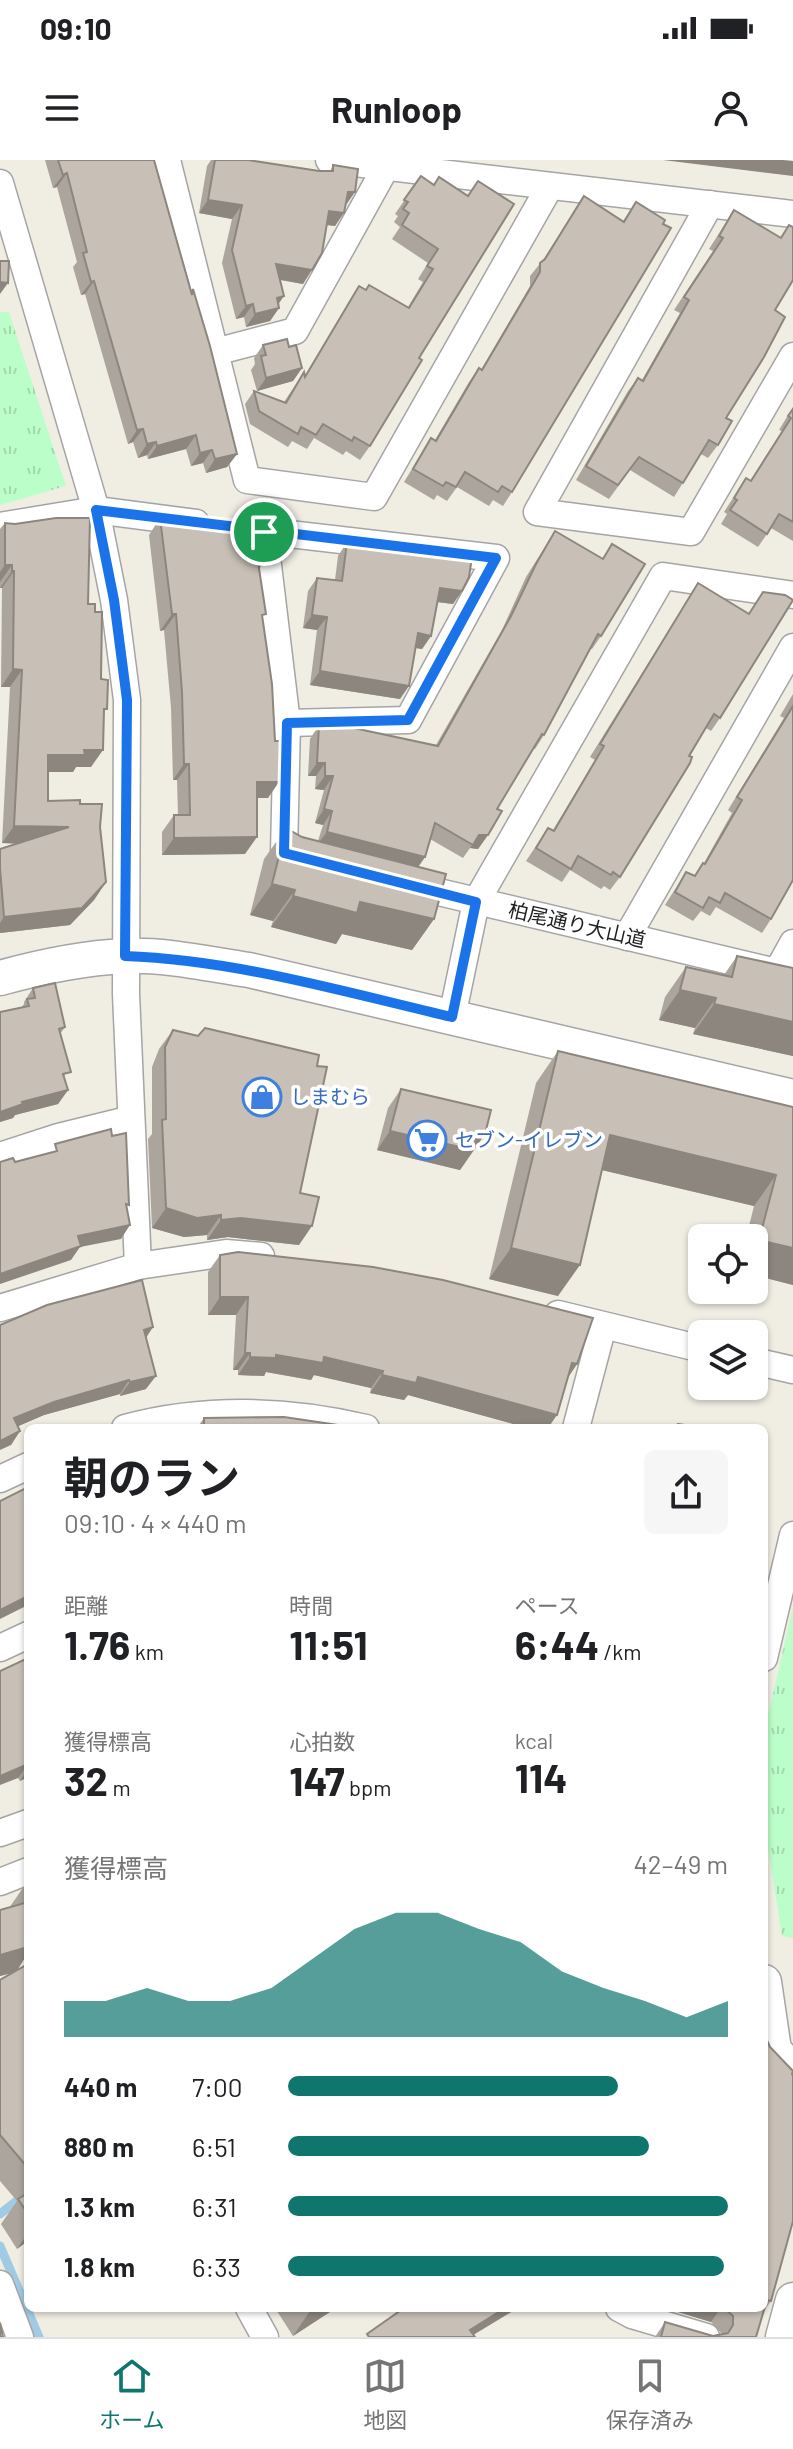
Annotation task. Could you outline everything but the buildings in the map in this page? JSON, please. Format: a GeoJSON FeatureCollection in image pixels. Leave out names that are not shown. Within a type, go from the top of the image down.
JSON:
{"type":"FeatureCollection","features":[{"type":"Feature","properties":{"kind":"street"},"geometry":{"type":"LineString","coordinates":[[167,160],[247,480],[374,497],[550,186]]}},
{"type":"Feature","properties":{"kind":"street"},"geometry":{"type":"LineString","coordinates":[[329,160],[793,214]]}},
{"type":"Feature","properties":{"kind":"street"},"geometry":{"type":"LineString","coordinates":[[215,352],[295,331],[386,167]]}},
{"type":"Feature","properties":{"kind":"street"},"geometry":{"type":"LineString","coordinates":[[0,183],[96,510],[114,600],[127,700],[125,956],[138,1266]]}},
{"type":"Feature","properties":{"kind":"street"},"geometry":{"type":"LineString","coordinates":[[710,204],[537,512],[691,532],[793,356]]}},
{"type":"Feature","properties":{"kind":"street"},"geometry":{"type":"LineString","coordinates":[[0,526],[96,510],[496,558],[408,720],[287,723]]}},
{"type":"Feature","properties":{"kind":"street"},"geometry":{"type":"LineString","coordinates":[[264,532],[287,723],[284,853],[328,864]]}},
{"type":"Feature","properties":{"kind":"street"},"geometry":{"type":"LineString","coordinates":[[452,1017],[476,902],[663,576],[793,595]]}},
{"type":"Feature","properties":{"kind":"street"},"geometry":{"type":"LineString","coordinates":[[627,937],[793,647]]}},
{"type":"Feature","properties":{"kind":"street","name":"柏尾通り大山道"},"geometry":{"type":"LineString","coordinates":[[387,880],[785,974]]}},
{"type":"Feature","properties":{"kind":"street"},"geometry":{"type":"LineString","coordinates":[[785,974],[793,943]]}},
{"type":"Feature","properties":{"kind":"street"},"geometry":{"type":"LineString","coordinates":[[0,978],[125,956],[249,970],[793,1097]]}},
{"type":"Feature","properties":{"kind":"street"},"geometry":{"type":"LineString","coordinates":[[0,1156],[58,1137],[131,1119]]}},
{"type":"Feature","properties":{"kind":"street"},"geometry":{"type":"LineString","coordinates":[[0,1308],[138,1266],[226,1253],[292,1259]]}},
{"type":"Feature","properties":{"kind":"street"},"geometry":{"type":"LineString","coordinates":[[542,1310],[688,1346]]}},
{"type":"Feature","properties":{"kind":"street"},"geometry":{"type":"LineString","coordinates":[[577,1424],[603,1326]]}},
{"type":"Feature","properties":{"kind":"street"},"geometry":{"type":"LineString","coordinates":[[768,1364],[793,1370]]}},
{"type":"Feature","properties":{"kind":"street"},"geometry":{"type":"LineString","coordinates":[[148,1424],[211,1413],[268,1414],[338,1424]]}},
{"type":"Feature","properties":{"kind":"street"},"geometry":{"type":"LineString","coordinates":[[0,1479],[24,1468]]}},
{"type":"Feature","properties":{"kind":"street"},"geometry":{"type":"LineString","coordinates":[[768,1641],[793,1535]]}},
{"type":"Feature","properties":{"kind":"street"},"geometry":{"type":"LineString","coordinates":[[0,1648],[24,1637]]}},
{"type":"Feature","properties":{"kind":"street"},"geometry":{"type":"LineString","coordinates":[[0,1833],[24,1824]]}},
{"type":"Feature","properties":{"kind":"street"},"geometry":{"type":"LineString","coordinates":[[0,1882],[24,1873]]}},
{"type":"Feature","properties":{"kind":"street"},"geometry":{"type":"LineString","coordinates":[[768,2023],[774,2050],[793,2072]]}},
{"type":"Feature","properties":{"kind":"street"},"geometry":{"type":"LineString","coordinates":[[0,2284],[20,2337]]}},
{"type":"Feature","properties":{"kind":"street"},"geometry":{"type":"LineString","coordinates":[[783,2337],[793,2300]]}},
{"type":"Feature","properties":{"kind":"street"},"geometry":{"type":"LineString","coordinates":[[251,2312],[265,2337]]}},
{"type":"Feature","properties":{"kind":"street"},"geometry":{"type":"LineString","coordinates":[[634,2312],[706,2337]]}},
{"type":"Feature","properties":{"kind":"green space"},"geometry":{"type":"Polygon","coordinates":[[[0,312],[9,312],[66,486],[0,505],[0,312]]]}},
{"type":"Feature","properties":{"kind":"green space"},"geometry":{"type":"Polygon","coordinates":[[[793,1607],[793,1938],[782,1936],[768,1847],[768,1716],[793,1607]]]}},
{"type":"Feature","properties":{"kind":"waterway"},"geometry":{"type":"LineString","coordinates":[[0,2214],[24,2195]]}},
{"type":"Feature","properties":{"kind":"waterway"},"geometry":{"type":"LineString","coordinates":[[0,2246],[24,2302]]}},
{"type":"Feature","properties":{"kind":"waterway"},"geometry":{"type":"LineString","coordinates":[[28,2312],[39,2337]]}},
{"type":"Feature","properties":{"kind":"place","name":"しまむら"},"geometry":{"type":"Point","coordinates":[262,1097]}},
{"type":"Feature","properties":{"kind":"place","name":"セブン-イレブン"},"geometry":{"type":"Point","coordinates":[427,1140]}},
{"type":"Feature","properties":{"kind":"route"},"geometry":{"type":"LineString","coordinates":[[96,510],[264,532],[496,558],[408,720],[287,723],[284,853],[476,902],[452,1017],[249,970],[125,956],[127,700],[114,600],[96,510]]}}]}
